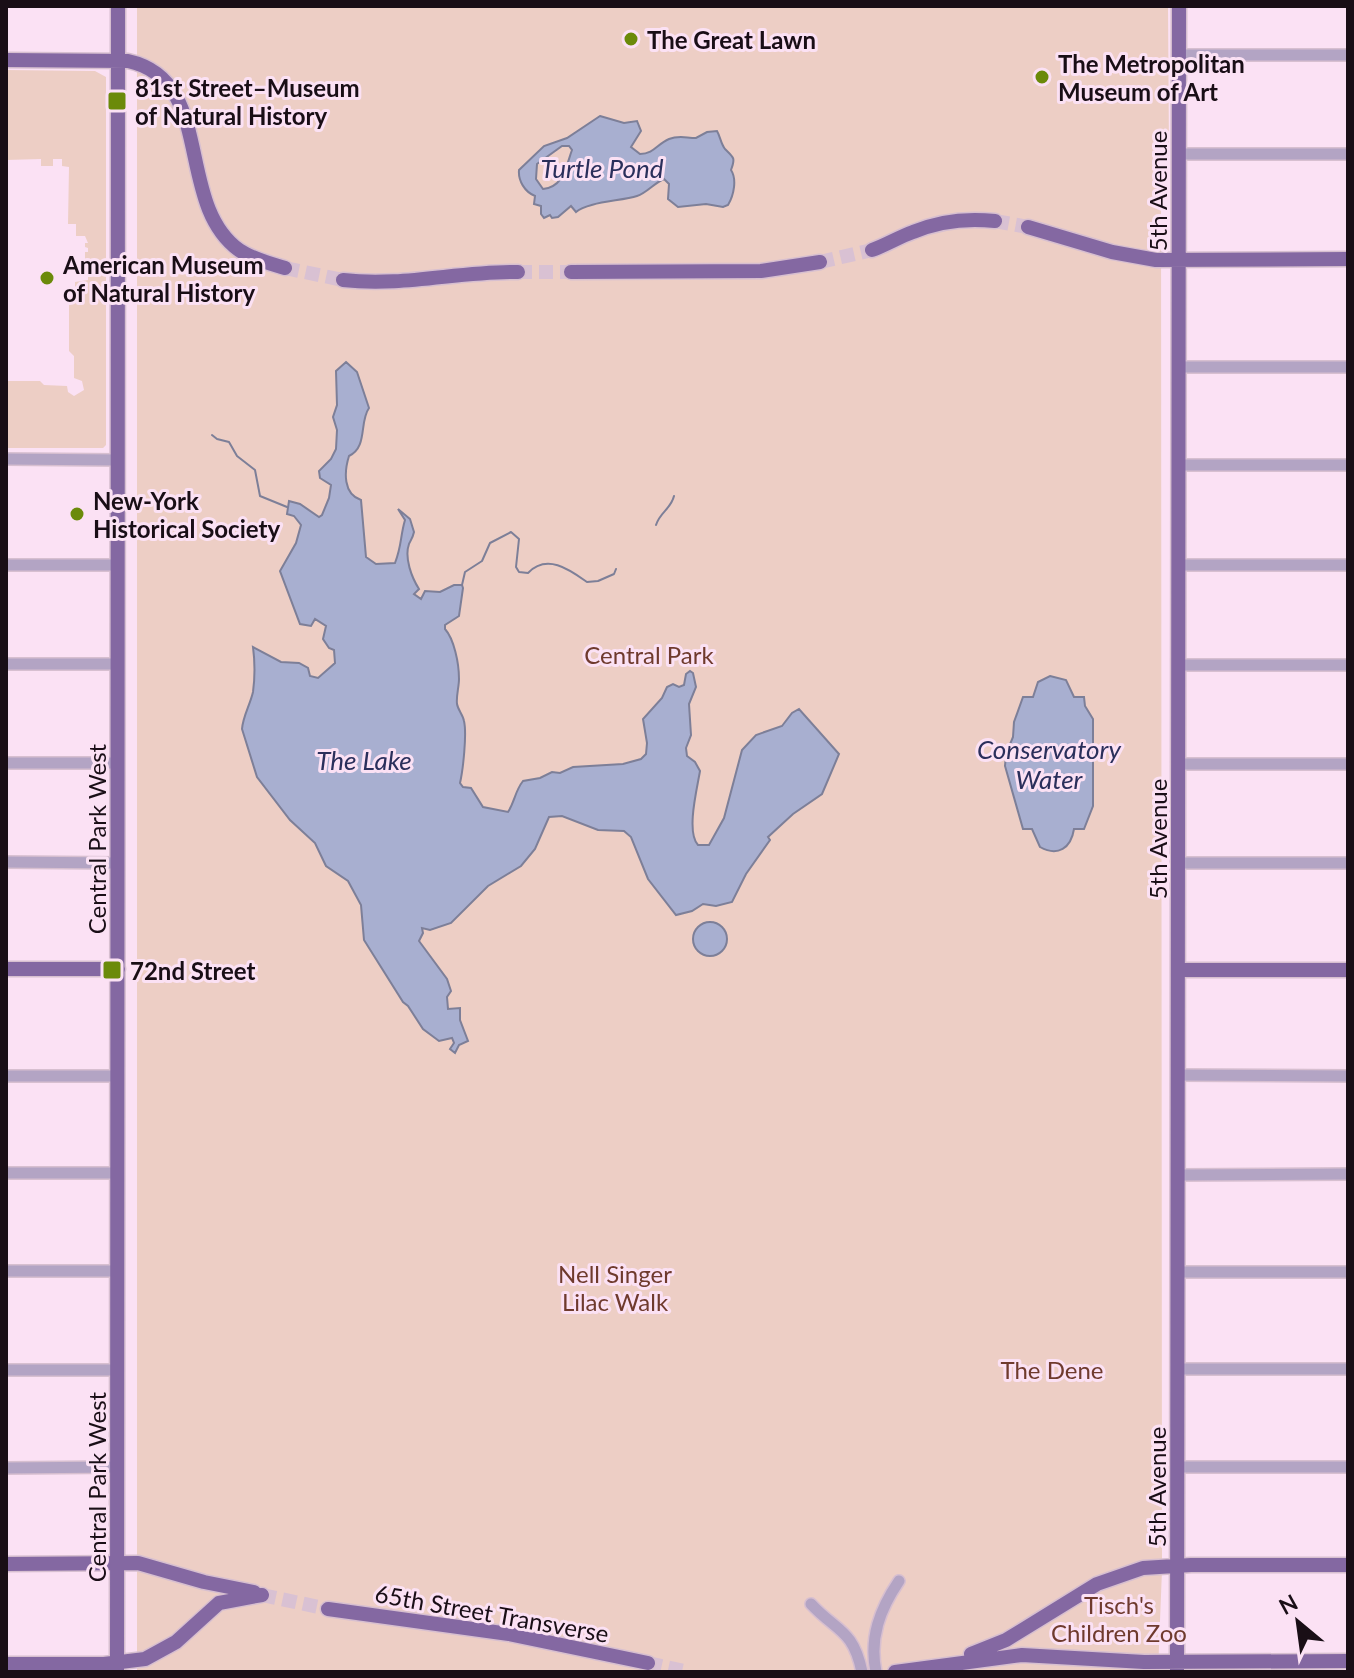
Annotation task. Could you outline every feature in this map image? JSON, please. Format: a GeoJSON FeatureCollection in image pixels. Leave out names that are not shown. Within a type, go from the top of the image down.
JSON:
{"type":"FeatureCollection","features":[{"type":"Feature","properties":{"kind":"main road","name":"Central Park West"},"geometry":{"type":"LineString","coordinates":[[118,6],[118,1668]]}},
{"type":"Feature","properties":{"kind":"main road","name":"5th Avenue"},"geometry":{"type":"LineString","coordinates":[[1177,1667],[1179,6]]}},
{"type":"Feature","properties":{"kind":"main road"},"geometry":{"type":"LineString","coordinates":[[6,60],[118,60],[149,68],[159,74],[173,90],[184,116],[206,204],[226,237],[245,253],[285,268]]}},
{"type":"Feature","properties":{"kind":"main road"},"geometry":{"type":"LineString","coordinates":[[872,250],[913,231],[940,224],[967,220],[995,221]]}},
{"type":"Feature","properties":{"kind":"main road"},"geometry":{"type":"LineString","coordinates":[[1028,227],[1124,255],[1180,261],[1348,259]]}},
{"type":"Feature","properties":{"kind":"main road"},"geometry":{"type":"LineString","coordinates":[[571,272],[761,271],[820,262]]}},
{"type":"Feature","properties":{"kind":"main road"},"geometry":{"type":"LineString","coordinates":[[343,280],[390,283],[480,272],[518,272]]}},
{"type":"Feature","properties":{"kind":"main road"},"geometry":{"type":"LineString","coordinates":[[6,969],[118,969]]}},
{"type":"Feature","properties":{"kind":"main road"},"geometry":{"type":"LineString","coordinates":[[1179,970],[1348,970]]}},
{"type":"Feature","properties":{"kind":"main road"},"geometry":{"type":"LineString","coordinates":[[6,1564],[141,1564],[262,1595],[219,1603],[176,1642],[152,1656],[118,1668],[6,1664]]}},
{"type":"Feature","properties":{"kind":"main road"},"geometry":{"type":"LineString","coordinates":[[932,1666],[998,1644],[1107,1579],[1132,1571],[1178,1565],[1348,1565]]}},
{"type":"Feature","properties":{"kind":"main road","name":"65th Street Transverse"},"geometry":{"type":"LineString","coordinates":[[328,1609],[509,1634],[648,1663]]}},
{"type":"Feature","properties":{"kind":"main road"},"geometry":{"type":"LineString","coordinates":[[895,1672],[1009,1655],[1061,1655],[1177,1667],[1348,1661]]}},
{"type":"Feature","properties":{"kind":"street"},"geometry":{"type":"LineString","coordinates":[[1179,55],[1348,55]]}},
{"type":"Feature","properties":{"kind":"street"},"geometry":{"type":"LineString","coordinates":[[1179,154],[1348,154]]}},
{"type":"Feature","properties":{"kind":"street"},"geometry":{"type":"LineString","coordinates":[[1179,367],[1348,367]]}},
{"type":"Feature","properties":{"kind":"street"},"geometry":{"type":"LineString","coordinates":[[6,459],[117,460]]}},
{"type":"Feature","properties":{"kind":"street"},"geometry":{"type":"LineString","coordinates":[[1179,465],[1348,465]]}},
{"type":"Feature","properties":{"kind":"street"},"geometry":{"type":"LineString","coordinates":[[6,565],[117,565]]}},
{"type":"Feature","properties":{"kind":"street"},"geometry":{"type":"LineString","coordinates":[[1179,565],[1348,565]]}},
{"type":"Feature","properties":{"kind":"street"},"geometry":{"type":"LineString","coordinates":[[6,664],[118,664]]}},
{"type":"Feature","properties":{"kind":"street"},"geometry":{"type":"LineString","coordinates":[[1179,665],[1348,665]]}},
{"type":"Feature","properties":{"kind":"street"},"geometry":{"type":"LineString","coordinates":[[6,763],[118,763]]}},
{"type":"Feature","properties":{"kind":"street"},"geometry":{"type":"LineString","coordinates":[[1179,764],[1348,764]]}},
{"type":"Feature","properties":{"kind":"street"},"geometry":{"type":"LineString","coordinates":[[6,862],[117,863]]}},
{"type":"Feature","properties":{"kind":"street"},"geometry":{"type":"LineString","coordinates":[[1179,863],[1348,863]]}},
{"type":"Feature","properties":{"kind":"street"},"geometry":{"type":"LineString","coordinates":[[1178,1075],[1348,1076]]}},
{"type":"Feature","properties":{"kind":"street"},"geometry":{"type":"LineString","coordinates":[[6,1076],[117,1076]]}},
{"type":"Feature","properties":{"kind":"street"},"geometry":{"type":"LineString","coordinates":[[6,1173],[117,1173]]}},
{"type":"Feature","properties":{"kind":"street"},"geometry":{"type":"LineString","coordinates":[[1178,1175],[1348,1174]]}},
{"type":"Feature","properties":{"kind":"street"},"geometry":{"type":"LineString","coordinates":[[6,1271],[117,1271]]}},
{"type":"Feature","properties":{"kind":"street"},"geometry":{"type":"LineString","coordinates":[[1178,1272],[1348,1272]]}},
{"type":"Feature","properties":{"kind":"street"},"geometry":{"type":"LineString","coordinates":[[1178,1369],[1348,1369]]}},
{"type":"Feature","properties":{"kind":"street"},"geometry":{"type":"LineString","coordinates":[[6,1370],[118,1370]]}},
{"type":"Feature","properties":{"kind":"street"},"geometry":{"type":"LineString","coordinates":[[6,1468],[117,1467]]}},
{"type":"Feature","properties":{"kind":"street"},"geometry":{"type":"LineString","coordinates":[[1178,1467],[1348,1467]]}},
{"type":"Feature","properties":{"kind":"street"},"geometry":{"type":"LineString","coordinates":[[876,1668],[875,1632],[885,1602],[899,1581]]}},
{"type":"Feature","properties":{"kind":"street"},"geometry":{"type":"LineString","coordinates":[[811,1604],[849,1637],[862,1670]]}},
{"type":"Feature","properties":{"kind":"green space","name":"Central Park"},"geometry":{"type":"Polygon","coordinates":[[[137,6],[1168,6],[1169,156],[1162,157],[1161,161],[1162,1570],[1158,1672],[137,1672],[137,6]]]}},
{"type":"Feature","properties":{"kind":"green space"},"geometry":{"type":"Polygon","coordinates":[[[6,70],[95,71],[106,77],[106,445],[103,448],[6,448],[6,381],[40,381],[44,385],[67,386],[68,392],[74,396],[84,390],[82,381],[74,378],[74,356],[69,351],[69,294],[75,294],[75,282],[88,280],[85,276],[88,267],[85,267],[85,252],[88,248],[85,243],[88,243],[85,236],[76,236],[76,224],[68,224],[69,167],[62,166],[62,159],[53,159],[53,166],[41,166],[41,159],[6,160],[6,70]]]}},
{"type":"Feature","properties":{"kind":"water","name":"Turtle Pond"},"geometry":{"type":"Polygon","coordinates":[[[600,116],[624,123],[637,121],[641,131],[631,147],[640,154],[673,138],[696,138],[717,131],[733,160],[732,197],[723,207],[706,204],[678,207],[668,199],[669,184],[664,179],[637,196],[596,204],[576,212],[571,206],[558,217],[552,218],[550,215],[544,218],[541,206],[534,204],[535,196],[521,182],[519,170],[544,146],[567,138],[600,116]],[[562,146],[537,164],[536,179],[543,189],[560,180],[572,150],[569,146],[562,146]]]}},
{"type":"Feature","properties":{"kind":"water","name":"The Lake"},"geometry":{"type":"Polygon","coordinates":[[[346,362],[357,372],[369,408],[359,447],[349,456],[346,469],[348,488],[361,500],[366,557],[376,564],[395,563],[405,520],[398,509],[410,519],[414,532],[407,555],[411,574],[419,589],[414,594],[421,599],[425,591],[440,592],[454,585],[462,585],[463,588],[459,616],[445,625],[445,629],[457,659],[457,704],[465,727],[460,783],[463,787],[471,788],[483,807],[508,812],[523,781],[552,772],[641,759],[646,754],[647,743],[643,719],[662,698],[667,687],[684,685],[686,674],[690,671],[696,687],[689,704],[691,735],[686,748],[687,756],[700,771],[693,821],[698,845],[709,845],[724,818],[742,750],[756,735],[782,726],[799,709],[839,754],[822,794],[793,814],[768,837],[770,840],[746,874],[732,902],[716,906],[703,904],[676,915],[648,879],[631,837],[624,831],[598,830],[562,816],[549,817],[535,849],[521,866],[488,886],[451,923],[430,930],[422,928],[419,941],[447,979],[451,991],[447,997],[448,1009],[460,1008],[460,1020],[468,1041],[459,1045],[455,1053],[450,1049],[454,1043],[452,1038],[439,1041],[423,1029],[403,1002],[364,940],[361,905],[348,881],[326,866],[315,843],[290,820],[257,777],[242,729],[253,692],[253,647],[281,662],[299,663],[308,668],[310,676],[318,678],[335,663],[334,650],[323,639],[326,626],[315,619],[311,626],[300,624],[280,571],[296,543],[301,525],[294,516],[287,514],[289,501],[300,504],[319,517],[329,498],[331,485],[320,478],[319,471],[336,449],[337,430],[333,417],[337,405],[336,371],[346,362]]]}},
{"type":"Feature","properties":{"kind":"water","name":"Conservatory Water"},"geometry":{"type":"Polygon","coordinates":[[[1050,676],[1066,680],[1074,697],[1084,697],[1085,706],[1093,719],[1093,806],[1084,829],[1074,829],[1067,846],[1058,851],[1040,847],[1032,829],[1023,829],[1005,766],[1023,697],[1033,697],[1038,682],[1050,676]]]}},
{"type":"Feature","properties":{"kind":"water"},"geometry":{"type":"Polygon","coordinates":[[[710,922],[722,927],[727,939],[722,951],[710,956],[698,951],[693,939],[698,927],[710,922]]]}},
{"type":"Feature","properties":{"kind":"waterway"},"geometry":{"type":"LineString","coordinates":[[212,435],[229,442],[237,456],[255,470],[260,496],[287,507]]}},
{"type":"Feature","properties":{"kind":"waterway"},"geometry":{"type":"LineString","coordinates":[[656,525],[674,496]]}},
{"type":"Feature","properties":{"kind":"waterway"},"geometry":{"type":"LineString","coordinates":[[462,585],[465,572],[482,561],[490,543],[511,532],[519,539],[516,567],[519,572],[528,573],[535,567],[551,564],[587,582],[614,574],[616,569]]}},
{"type":"Feature","properties":{"kind":"tunnel"},"geometry":{"type":"LineString","coordinates":[[995,221],[1028,227]]}},
{"type":"Feature","properties":{"kind":"tunnel"},"geometry":{"type":"LineString","coordinates":[[820,262],[872,250]]}},
{"type":"Feature","properties":{"kind":"tunnel"},"geometry":{"type":"LineString","coordinates":[[285,268],[343,280]]}},
{"type":"Feature","properties":{"kind":"tunnel"},"geometry":{"type":"LineString","coordinates":[[518,272],[571,272]]}},
{"type":"Feature","properties":{"kind":"tunnel"},"geometry":{"type":"LineString","coordinates":[[262,1595],[328,1609]]}},
{"type":"Feature","properties":{"kind":"tunnel"},"geometry":{"type":"LineString","coordinates":[[648,1663],[689,1672]]}},
{"type":"Feature","properties":{"kind":"place","name":"The Great Lawn"},"geometry":{"type":"Point","coordinates":[631,39]}},
{"type":"Feature","properties":{"kind":"place","name":"The Metropolitan Museum of Art"},"geometry":{"type":"Point","coordinates":[1042,77]}},
{"type":"Feature","properties":{"kind":"place","name":"81st Street–Museum of Natural History"},"geometry":{"type":"Point","coordinates":[117,101]}},
{"type":"Feature","properties":{"kind":"place","name":"American Museum of Natural History"},"geometry":{"type":"Point","coordinates":[47,278]}},
{"type":"Feature","properties":{"kind":"place","name":"New-York Historical Society"},"geometry":{"type":"Point","coordinates":[77,514]}},
{"type":"Feature","properties":{"kind":"place","name":"72nd Street"},"geometry":{"type":"Point","coordinates":[112,970]}},
{"type":"Feature","properties":{"kind":"park label","name":"Nell Singer Lilac Walk"},"geometry":{"type":"Point","coordinates":[615,1287]}},
{"type":"Feature","properties":{"kind":"park label","name":"The Dene"},"geometry":{"type":"Point","coordinates":[1052,1369]}},
{"type":"Feature","properties":{"kind":"park label","name":"Tisch's Children Zoo"},"geometry":{"type":"Point","coordinates":[1119,1618]}}]}
